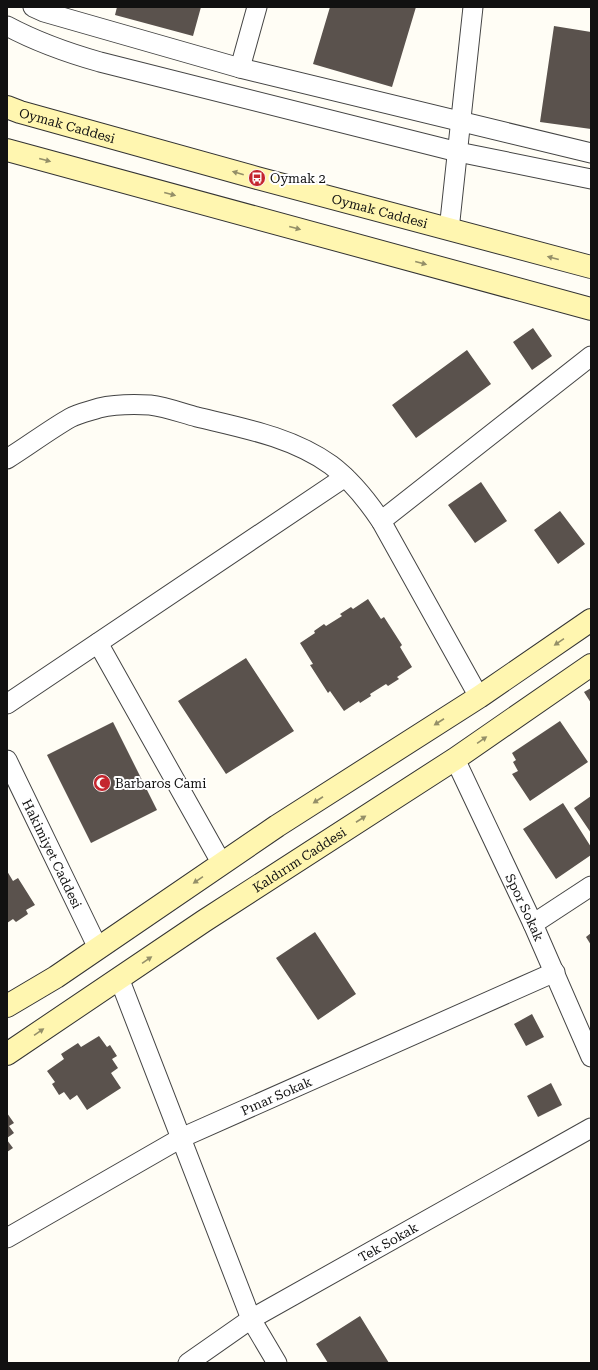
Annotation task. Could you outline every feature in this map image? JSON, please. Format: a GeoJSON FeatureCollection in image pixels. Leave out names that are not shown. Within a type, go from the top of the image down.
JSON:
{"type":"FeatureCollection","features":[{"type":"Feature","properties":{"kind":"street"},"geometry":{"type":"LineString","coordinates":[[240,68],[257,7]]}},
{"type":"Feature","properties":{"kind":"street"},"geometry":{"type":"LineString","coordinates":[[449,230],[473,7]]}},
{"type":"Feature","properties":{"kind":"street"},"geometry":{"type":"LineString","coordinates":[[41,9],[240,68],[591,153]]}},
{"type":"Feature","properties":{"kind":"street"},"geometry":{"type":"LineString","coordinates":[[7,26],[50,46],[81,57],[458,152],[591,179]]}},
{"type":"Feature","properties":{"kind":"street","name":"Oymak Caddesi"},"geometry":{"type":"LineString","coordinates":[[7,107],[20,112],[226,170],[591,267]]}},
{"type":"Feature","properties":{"kind":"street"},"geometry":{"type":"LineString","coordinates":[[7,150],[591,309]]}},
{"type":"Feature","properties":{"kind":"street"},"geometry":{"type":"LineString","coordinates":[[381,521],[591,356]]}},
{"type":"Feature","properties":{"kind":"street"},"geometry":{"type":"LineString","coordinates":[[7,459],[71,417],[101,408],[134,404],[168,409],[227,424],[290,443],[311,453],[330,465],[359,490],[381,521],[479,697]]}},
{"type":"Feature","properties":{"kind":"street"},"geometry":{"type":"LineString","coordinates":[[7,704],[345,477]]}},
{"type":"Feature","properties":{"kind":"street"},"geometry":{"type":"LineString","coordinates":[[7,1006],[56,977],[277,826],[479,697],[591,620]]}},
{"type":"Feature","properties":{"kind":"street"},"geometry":{"type":"LineString","coordinates":[[98,643],[222,864]]}},
{"type":"Feature","properties":{"kind":"street","name":"Kaldırım Caddesi"},"geometry":{"type":"LineString","coordinates":[[7,1054],[204,921],[455,759],[591,665]]}},
{"type":"Feature","properties":{"kind":"street","name":"Spor Sokak"},"geometry":{"type":"LineString","coordinates":[[455,759],[534,924],[591,1057]]}},
{"type":"Feature","properties":{"kind":"street","name":"Hakimiyet Caddesi"},"geometry":{"type":"LineString","coordinates":[[7,760],[98,948]]}},
{"type":"Feature","properties":{"kind":"street"},"geometry":{"type":"LineString","coordinates":[[534,924],[591,886]]}},
{"type":"Feature","properties":{"kind":"street","name":"Pınar Sokak"},"geometry":{"type":"LineString","coordinates":[[7,1238],[181,1138],[555,972]]}},
{"type":"Feature","properties":{"kind":"street"},"geometry":{"type":"LineString","coordinates":[[119,978],[251,1319],[277,1363]]}},
{"type":"Feature","properties":{"kind":"street","name":"Tek Sokak"},"geometry":{"type":"LineString","coordinates":[[188,1363],[251,1319],[591,1128]]}},
{"type":"Feature","properties":{"kind":"building"},"geometry":{"type":"Polygon","coordinates":[[[117,7],[201,7],[193,36],[115,15],[117,7]]]}},
{"type":"Feature","properties":{"kind":"building"},"geometry":{"type":"Polygon","coordinates":[[[330,7],[416,7],[392,87],[313,64],[330,7]]]}},
{"type":"Feature","properties":{"kind":"building"},"geometry":{"type":"Polygon","coordinates":[[[554,26],[591,32],[591,129],[540,122],[554,26]]]}},
{"type":"Feature","properties":{"kind":"building"},"geometry":{"type":"Polygon","coordinates":[[[533,328],[552,356],[532,370],[513,342],[533,328]]]}},
{"type":"Feature","properties":{"kind":"building"},"geometry":{"type":"Polygon","coordinates":[[[467,350],[491,384],[416,438],[392,405],[467,350]]]}},
{"type":"Feature","properties":{"kind":"building"},"geometry":{"type":"Polygon","coordinates":[[[481,482],[507,521],[475,543],[448,505],[481,482]]]}},
{"type":"Feature","properties":{"kind":"building"},"geometry":{"type":"Polygon","coordinates":[[[560,511],[585,544],[558,564],[534,530],[560,511]]]}},
{"type":"Feature","properties":{"kind":"building"},"geometry":{"type":"Polygon","coordinates":[[[368,599],[381,619],[384,617],[402,645],[400,647],[412,667],[397,677],[399,679],[388,686],[386,684],[370,694],[371,696],[360,703],[359,701],[344,711],[330,691],[328,693],[310,665],[313,664],[300,643],[315,633],[314,631],[324,624],[326,626],[342,616],[340,614],[351,607],[353,609],[368,599]]]}},
{"type":"Feature","properties":{"kind":"building"},"geometry":{"type":"Polygon","coordinates":[[[246,658],[294,731],[226,774],[178,701],[246,658]]]}},
{"type":"Feature","properties":{"kind":"building"},"geometry":{"type":"Polygon","coordinates":[[[591,688],[591,703],[584,692],[591,688]]]}},
{"type":"Feature","properties":{"kind":"building"},"geometry":{"type":"Polygon","coordinates":[[[560,721],[588,762],[530,801],[512,774],[518,771],[513,762],[516,760],[512,753],[560,721]]]}},
{"type":"Feature","properties":{"kind":"building","name":"Barbaros Cami"},"geometry":{"type":"Polygon","coordinates":[[[113,722],[157,810],[91,843],[47,755],[113,722]]]}},
{"type":"Feature","properties":{"kind":"building"},"geometry":{"type":"Polygon","coordinates":[[[591,796],[591,833],[574,808],[591,796]]]}},
{"type":"Feature","properties":{"kind":"building"},"geometry":{"type":"Polygon","coordinates":[[[563,803],[591,847],[591,855],[556,879],[523,829],[563,803]]]}},
{"type":"Feature","properties":{"kind":"building"},"geometry":{"type":"Polygon","coordinates":[[[7,871],[13,881],[18,878],[35,905],[26,910],[28,914],[16,922],[13,919],[7,923],[7,871]]]}},
{"type":"Feature","properties":{"kind":"building"},"geometry":{"type":"Polygon","coordinates":[[[315,932],[356,994],[318,1020],[276,958],[315,932]]]}},
{"type":"Feature","properties":{"kind":"building"},"geometry":{"type":"Polygon","coordinates":[[[591,933],[591,945],[586,937],[591,933]]]}},
{"type":"Feature","properties":{"kind":"building"},"geometry":{"type":"Polygon","coordinates":[[[532,1014],[544,1037],[526,1046],[514,1024],[532,1014]]]}},
{"type":"Feature","properties":{"kind":"building"},"geometry":{"type":"Polygon","coordinates":[[[99,1036],[107,1047],[110,1045],[117,1056],[112,1059],[118,1068],[111,1073],[121,1088],[87,1110],[77,1095],[70,1100],[64,1092],[59,1095],[52,1084],[55,1082],[47,1071],[64,1059],[61,1054],[78,1043],[81,1047],[99,1036]]]}},
{"type":"Feature","properties":{"kind":"building"},"geometry":{"type":"Polygon","coordinates":[[[551,1083],[562,1105],[538,1117],[527,1096],[551,1083]]]}},
{"type":"Feature","properties":{"kind":"building"},"geometry":{"type":"Polygon","coordinates":[[[7,1113],[14,1123],[9,1126],[14,1133],[7,1138],[7,1113]]]}},
{"type":"Feature","properties":{"kind":"building"},"geometry":{"type":"Polygon","coordinates":[[[7,1140],[13,1148],[7,1152],[7,1140]]]}},
{"type":"Feature","properties":{"kind":"building"},"geometry":{"type":"Polygon","coordinates":[[[360,1316],[389,1363],[328,1363],[316,1344],[360,1316]]]}},
{"type":"Feature","properties":{"kind":"place","name":"Oymak 2"},"geometry":{"type":"Point","coordinates":[257,178]}},
{"type":"Feature","properties":{"kind":"place","name":"Barbaros Cami"},"geometry":{"type":"Point","coordinates":[102,783]}}]}
